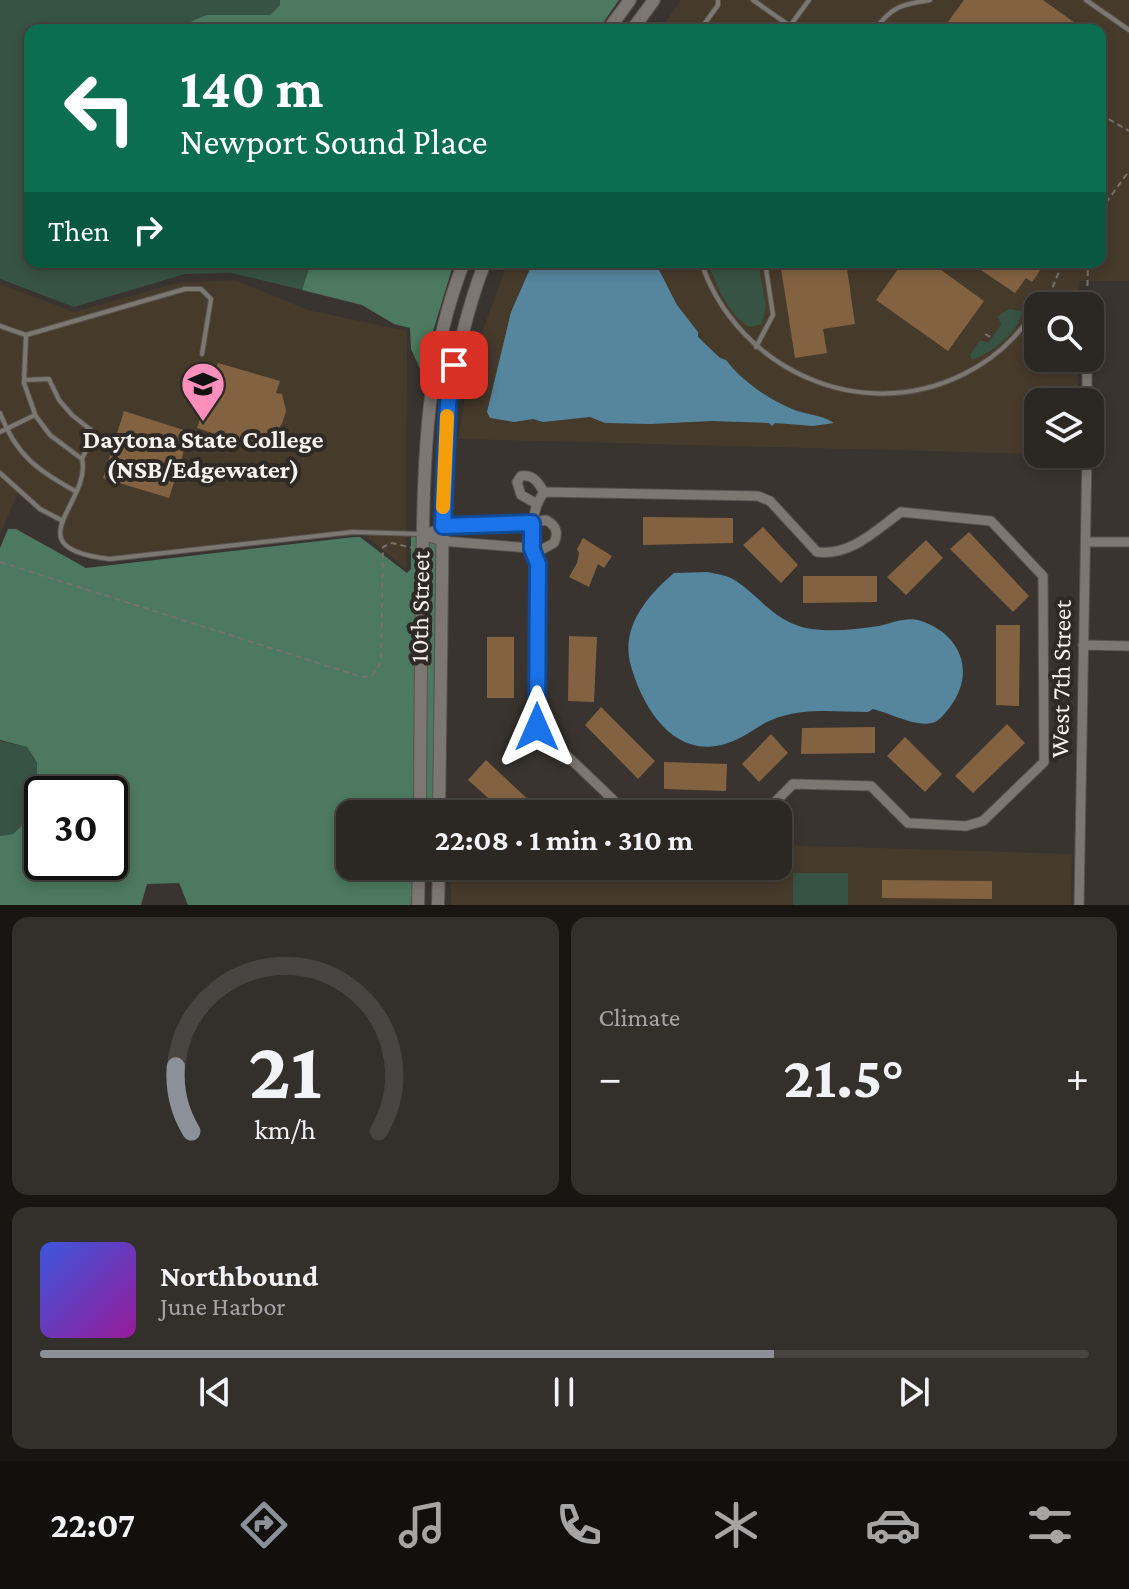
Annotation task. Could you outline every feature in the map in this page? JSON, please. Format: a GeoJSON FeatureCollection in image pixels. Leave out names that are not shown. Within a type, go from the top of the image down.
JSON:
{"type":"FeatureCollection","features":[{"type":"Feature","properties":{"kind":"street"},"geometry":{"type":"LineString","coordinates":[[612,24],[630,0]]}},
{"type":"Feature","properties":{"kind":"street"},"geometry":{"type":"LineString","coordinates":[[636,24],[654,0]]}},
{"type":"Feature","properties":{"kind":"street","name":"10th Street"},"geometry":{"type":"LineString","coordinates":[[420,800],[423,535],[429,399],[443,324],[462,268]]}},
{"type":"Feature","properties":{"kind":"street","name":"10th Street"},"geometry":{"type":"LineString","coordinates":[[439,800],[444,457],[452,378],[463,325],[483,268]]}},
{"type":"Feature","properties":{"kind":"street","name":"West 7th Street"},"geometry":{"type":"LineString","coordinates":[[1079,905],[1087,468]]}},
{"type":"Feature","properties":{"kind":"street"},"geometry":{"type":"LineString","coordinates":[[537,504],[521,495],[517,482],[521,476],[528,475],[536,479],[544,492]]}},
{"type":"Feature","properties":{"kind":"street"},"geometry":{"type":"LineString","coordinates":[[544,492],[532,523],[532,549],[538,564],[537,727],[613,800]]}},
{"type":"Feature","properties":{"kind":"street"},"geometry":{"type":"LineString","coordinates":[[544,492],[758,496],[770,501],[817,552],[826,553],[849,548],[901,512],[983,518],[996,525],[1042,572],[1044,762],[983,821],[966,826],[908,823],[871,786],[793,784],[777,800]]}},
{"type":"Feature","properties":{"kind":"street"},"geometry":{"type":"LineString","coordinates":[[549,521],[557,535],[550,546],[532,549],[494,543],[442,541],[423,535],[443,526],[549,521]]}},
{"type":"Feature","properties":{"kind":"street"},"geometry":{"type":"LineString","coordinates":[[493,526],[494,543]]}},
{"type":"Feature","properties":{"kind":"street"},"geometry":{"type":"LineString","coordinates":[[1087,542],[1129,542]]}},
{"type":"Feature","properties":{"kind":"street"},"geometry":{"type":"LineString","coordinates":[[1083,645],[1129,646]]}},
{"type":"Feature","properties":{"kind":"street"},"geometry":{"type":"LineString","coordinates":[[418,905],[419,880]]}},
{"type":"Feature","properties":{"kind":"street"},"geometry":{"type":"LineString","coordinates":[[438,905],[439,880]]}},
{"type":"Feature","properties":{"kind":"lane"},"geometry":{"type":"LineString","coordinates":[[704,24],[718,5],[718,0]]}},
{"type":"Feature","properties":{"kind":"lane"},"geometry":{"type":"LineString","coordinates":[[753,0],[784,24]]}},
{"type":"Feature","properties":{"kind":"lane"},"geometry":{"type":"LineString","coordinates":[[792,24],[809,0]]}},
{"type":"Feature","properties":{"kind":"lane"},"geometry":{"type":"LineString","coordinates":[[880,24],[893,8],[906,2],[930,0]]}},
{"type":"Feature","properties":{"kind":"lane"},"geometry":{"type":"LineString","coordinates":[[1086,0],[1129,30]]}},
{"type":"Feature","properties":{"kind":"lane"},"geometry":{"type":"LineString","coordinates":[[704,268],[727,316],[756,347],[786,368],[829,387],[853,392],[903,392],[946,381],[1002,349],[1024,326]]}},
{"type":"Feature","properties":{"kind":"lane"},"geometry":{"type":"LineString","coordinates":[[756,347],[773,315],[766,268]]}},
{"type":"Feature","properties":{"kind":"lane"},"geometry":{"type":"LineString","coordinates":[[0,326],[26,335],[185,289],[201,289],[211,299],[202,354]]}},
{"type":"Feature","properties":{"kind":"lane"},"geometry":{"type":"LineString","coordinates":[[26,335],[24,380],[35,415],[50,435],[82,459]]}},
{"type":"Feature","properties":{"kind":"lane"},"geometry":{"type":"LineString","coordinates":[[24,380],[49,379],[72,415],[93,435],[82,459],[84,468],[63,521],[62,535],[67,549],[81,556],[110,559],[353,532],[423,535]]}},
{"type":"Feature","properties":{"kind":"lane"},"geometry":{"type":"LineString","coordinates":[[0,413],[6,428],[35,468],[75,491]]}},
{"type":"Feature","properties":{"kind":"lane"},"geometry":{"type":"LineString","coordinates":[[0,432],[35,415]]}},
{"type":"Feature","properties":{"kind":"lane"},"geometry":{"type":"LineString","coordinates":[[0,473],[29,500],[63,521]]}},
{"type":"Feature","properties":{"kind":"path"},"geometry":{"type":"LineString","coordinates":[[1106,118],[1129,131]]}},
{"type":"Feature","properties":{"kind":"path"},"geometry":{"type":"LineString","coordinates":[[1106,203],[1129,171]]}},
{"type":"Feature","properties":{"kind":"path"},"geometry":{"type":"LineString","coordinates":[[1051,292],[1061,268]]}},
{"type":"Feature","properties":{"kind":"path"},"geometry":{"type":"LineString","coordinates":[[1087,292],[1088,268]]}},
{"type":"Feature","properties":{"kind":"path"},"geometry":{"type":"LineString","coordinates":[[985,334],[992,338]]}},
{"type":"Feature","properties":{"kind":"path"},"geometry":{"type":"LineString","coordinates":[[0,562],[362,677],[372,676],[381,662],[383,547],[392,543],[423,551]]}},
{"type":"Feature","properties":{"kind":"shaded area"},"geometry":{"type":"Polygon","coordinates":[[[681,0],[1129,0],[1129,281],[1079,281],[1079,292],[1024,292],[1024,372],[1078,372],[1078,388],[1024,388],[1024,454],[458,439],[470,365],[506,268],[1106,268],[1106,24],[664,24],[681,0]]]}},
{"type":"Feature","properties":{"kind":"shaded area","name":"Daytona State College (NSB/Edgewater)"},"geometry":{"type":"Polygon","coordinates":[[[235,280],[308,310],[407,331],[406,569],[361,532],[110,559],[81,556],[67,549],[63,542],[63,521],[18,492],[0,535],[0,284],[74,312],[177,283],[235,280]]]}},
{"type":"Feature","properties":{"kind":"shaded area"},"geometry":{"type":"Polygon","coordinates":[[[792,845],[1072,854],[1071,905],[451,905],[451,880],[792,880],[792,845]]]}},
{"type":"Feature","properties":{"kind":"green space"},"geometry":{"type":"Polygon","coordinates":[[[0,0],[280,0],[280,5],[270,15],[206,15],[190,24],[24,24],[24,268],[309,268],[302,290],[232,273],[185,274],[74,307],[0,279],[0,0]]]}},
{"type":"Feature","properties":{"kind":"green space"},"geometry":{"type":"Polygon","coordinates":[[[280,0],[619,0],[602,24],[190,24],[206,15],[270,15],[280,5],[280,0]]]}},
{"type":"Feature","properties":{"kind":"green space"},"geometry":{"type":"Polygon","coordinates":[[[309,268],[452,268],[421,371],[411,349],[410,328],[394,324],[362,305],[302,290],[309,268]]]}},
{"type":"Feature","properties":{"kind":"green space"},"geometry":{"type":"Polygon","coordinates":[[[710,268],[759,268],[766,307],[762,324],[750,327],[742,322],[724,299],[710,268]]]}},
{"type":"Feature","properties":{"kind":"green space"},"geometry":{"type":"Polygon","coordinates":[[[1009,309],[1022,311],[1016,326],[995,348],[972,360],[970,355],[980,340],[988,343],[1002,324],[997,317],[1009,309]]]}},
{"type":"Feature","properties":{"kind":"green space"},"geometry":{"type":"Polygon","coordinates":[[[8,529],[16,529],[86,568],[360,537],[407,573],[411,569],[411,535],[417,538],[414,800],[336,800],[336,880],[413,880],[413,905],[188,905],[179,883],[147,884],[141,905],[0,905],[0,836],[13,834],[24,823],[24,880],[128,880],[128,776],[37,776],[37,763],[27,747],[0,740],[0,548],[8,529]]]}},
{"type":"Feature","properties":{"kind":"green space"},"geometry":{"type":"Polygon","coordinates":[[[428,542],[437,544],[434,800],[425,800],[428,542]]]}},
{"type":"Feature","properties":{"kind":"green space"},"geometry":{"type":"Polygon","coordinates":[[[0,741],[27,747],[37,764],[37,776],[24,776],[24,823],[13,834],[0,836],[0,741]]]}},
{"type":"Feature","properties":{"kind":"green space"},"geometry":{"type":"Polygon","coordinates":[[[793,873],[848,873],[848,905],[793,905],[793,873]]]}},
{"type":"Feature","properties":{"kind":"water"},"geometry":{"type":"Polygon","coordinates":[[[530,268],[658,268],[677,305],[698,332],[698,337],[720,358],[774,400],[834,423],[813,426],[775,423],[772,426],[769,423],[712,421],[605,423],[590,417],[543,422],[490,418],[487,412],[511,312],[530,268]]]}},
{"type":"Feature","properties":{"kind":"water"},"geometry":{"type":"Polygon","coordinates":[[[707,572],[733,579],[779,616],[799,626],[846,630],[911,619],[935,627],[955,645],[960,656],[963,668],[958,694],[944,714],[932,723],[910,721],[873,709],[868,712],[814,711],[775,718],[742,737],[709,747],[692,745],[677,738],[653,714],[644,699],[631,666],[629,639],[632,626],[645,603],[674,573],[707,572]]]}},
{"type":"Feature","properties":{"kind":"building"},"geometry":{"type":"Polygon","coordinates":[[[964,0],[1043,0],[1077,24],[974,22],[946,24],[964,0]]]}},
{"type":"Feature","properties":{"kind":"building"},"geometry":{"type":"Polygon","coordinates":[[[781,268],[847,268],[855,324],[823,329],[827,353],[795,358],[781,268]]]}},
{"type":"Feature","properties":{"kind":"building"},"geometry":{"type":"Polygon","coordinates":[[[899,268],[938,268],[984,301],[948,351],[876,300],[899,268]]]}},
{"type":"Feature","properties":{"kind":"building"},"geometry":{"type":"Polygon","coordinates":[[[978,268],[1042,268],[1032,282],[1026,278],[1015,293],[978,268]]]}},
{"type":"Feature","properties":{"kind":"building"},"geometry":{"type":"Polygon","coordinates":[[[218,363],[280,381],[276,393],[282,394],[286,411],[282,424],[270,439],[262,438],[258,448],[197,428],[218,363]]]}},
{"type":"Feature","properties":{"kind":"building"},"geometry":{"type":"Polygon","coordinates":[[[124,411],[190,432],[169,498],[103,478],[124,411]]]}},
{"type":"Feature","properties":{"kind":"building"},"geometry":{"type":"Polygon","coordinates":[[[643,517],[733,518],[733,543],[643,545],[643,517]]]}},
{"type":"Feature","properties":{"kind":"building"},"geometry":{"type":"Polygon","coordinates":[[[763,527],[798,565],[781,583],[743,545],[763,527]]]}},
{"type":"Feature","properties":{"kind":"building"},"geometry":{"type":"Polygon","coordinates":[[[969,532],[1029,596],[1013,612],[950,549],[969,532]]]}},
{"type":"Feature","properties":{"kind":"building"},"geometry":{"type":"Polygon","coordinates":[[[583,538],[612,556],[604,568],[598,564],[589,587],[569,577],[577,563],[577,549],[583,538]]]}},
{"type":"Feature","properties":{"kind":"building"},"geometry":{"type":"Polygon","coordinates":[[[926,540],[943,558],[906,595],[887,577],[926,540]]]}},
{"type":"Feature","properties":{"kind":"building"},"geometry":{"type":"Polygon","coordinates":[[[803,576],[877,576],[877,602],[803,603],[803,576]]]}},
{"type":"Feature","properties":{"kind":"building"},"geometry":{"type":"Polygon","coordinates":[[[996,625],[1020,625],[1019,706],[996,705],[996,625]]]}},
{"type":"Feature","properties":{"kind":"building"},"geometry":{"type":"Polygon","coordinates":[[[569,636],[597,637],[594,702],[568,701],[569,636]]]}},
{"type":"Feature","properties":{"kind":"building"},"geometry":{"type":"Polygon","coordinates":[[[487,637],[514,637],[514,698],[487,698],[487,637]]]}},
{"type":"Feature","properties":{"kind":"building"},"geometry":{"type":"Polygon","coordinates":[[[601,707],[655,761],[638,779],[585,725],[601,707]]]}},
{"type":"Feature","properties":{"kind":"building"},"geometry":{"type":"Polygon","coordinates":[[[1007,724],[1025,743],[973,793],[955,776],[1007,724]]]}},
{"type":"Feature","properties":{"kind":"building"},"geometry":{"type":"Polygon","coordinates":[[[875,727],[875,753],[801,754],[802,728],[875,727]]]}},
{"type":"Feature","properties":{"kind":"building"},"geometry":{"type":"Polygon","coordinates":[[[771,734],[788,753],[759,782],[742,764],[771,734]]]}},
{"type":"Feature","properties":{"kind":"building"},"geometry":{"type":"Polygon","coordinates":[[[905,737],[942,774],[925,792],[887,756],[905,737]]]}},
{"type":"Feature","properties":{"kind":"building"},"geometry":{"type":"Polygon","coordinates":[[[486,760],[529,800],[490,800],[468,780],[486,760]]]}},
{"type":"Feature","properties":{"kind":"building"},"geometry":{"type":"Polygon","coordinates":[[[664,762],[727,764],[726,791],[664,789],[664,762]]]}},
{"type":"Feature","properties":{"kind":"building"},"geometry":{"type":"Polygon","coordinates":[[[882,880],[992,881],[992,899],[882,898],[882,880]]]}},
{"type":"Feature","properties":{"kind":"slow traffic"},"geometry":{"type":"LineString","coordinates":[[443,507],[447,416]]}},
{"type":"Feature","properties":{"kind":"place","name":"Daytona State College (NSB/Edgewater)"},"geometry":{"type":"Point","coordinates":[203,423]}},
{"type":"Feature","properties":{"kind":"route"},"geometry":{"type":"LineString","coordinates":[[454,365],[444,457],[443,526],[532,523],[532,549],[538,564],[537,727]]}}]}
